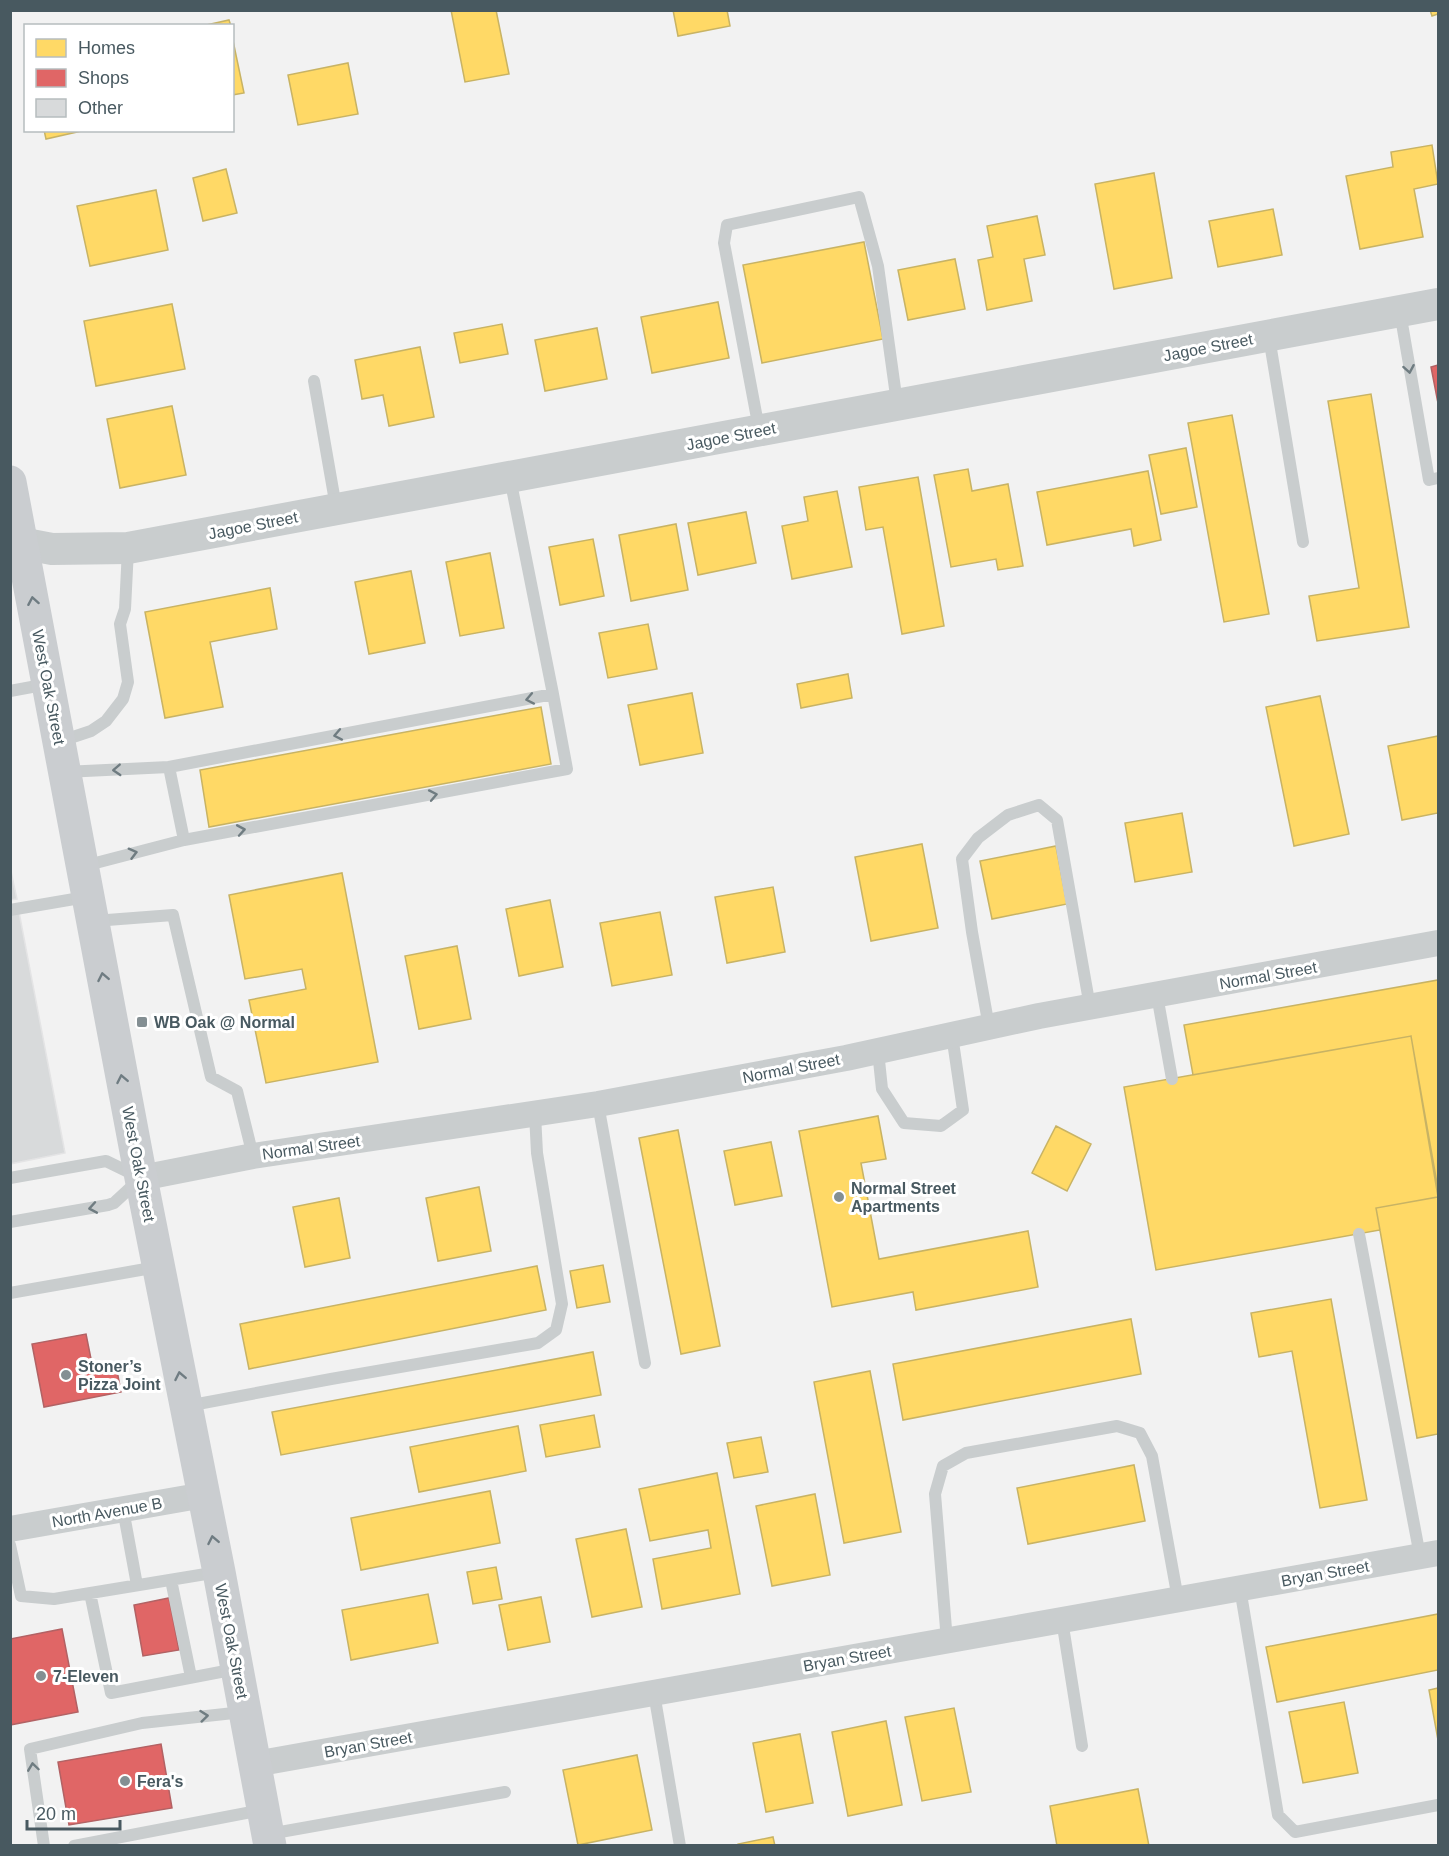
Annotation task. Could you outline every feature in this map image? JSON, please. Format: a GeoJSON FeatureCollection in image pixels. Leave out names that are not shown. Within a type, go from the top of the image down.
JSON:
{"type":"FeatureCollection","features":[{"type":"Feature","properties":{"kind":"main road","name":"West Oak Street"},"geometry":{"type":"LineString","coordinates":[[10,483],[14,545],[48,684],[267,1830]]}},
{"type":"Feature","properties":{"kind":"street","name":"Jagoe Street"},"geometry":{"type":"LineString","coordinates":[[14,545],[52,549],[128,548],[1438,304]]}},
{"type":"Feature","properties":{"kind":"street","name":"Normal Street"},"geometry":{"type":"LineString","coordinates":[[141,1178],[253,1156],[598,1104],[878,1051],[1090,1007],[1438,943]]}},
{"type":"Feature","properties":{"kind":"street","name":"North Avenue B"},"geometry":{"type":"LineString","coordinates":[[10,1529],[204,1495]]}},
{"type":"Feature","properties":{"kind":"street","name":"Bryan Street"},"geometry":{"type":"LineString","coordinates":[[255,1764],[1429,1554]]}},
{"type":"Feature","properties":{"kind":"lane"},"geometry":{"type":"LineString","coordinates":[[759,430],[724,243],[727,225],[859,197],[878,266],[897,405]]}},
{"type":"Feature","properties":{"kind":"lane"},"geometry":{"type":"LineString","coordinates":[[1400,311],[1429,480],[1438,478]]}},
{"type":"Feature","properties":{"kind":"lane"},"geometry":{"type":"LineString","coordinates":[[1269,336],[1303,542]]}},
{"type":"Feature","properties":{"kind":"lane"},"geometry":{"type":"LineString","coordinates":[[314,381],[336,509]]}},
{"type":"Feature","properties":{"kind":"lane"},"geometry":{"type":"LineString","coordinates":[[10,910],[87,895],[183,840],[567,770],[510,477]]}},
{"type":"Feature","properties":{"kind":"lane"},"geometry":{"type":"LineString","coordinates":[[62,757],[106,721],[123,699],[128,682],[120,624],[125,609],[128,548]]}},
{"type":"Feature","properties":{"kind":"lane"},"geometry":{"type":"LineString","coordinates":[[10,691],[48,684]]}},
{"type":"Feature","properties":{"kind":"lane"},"geometry":{"type":"LineString","coordinates":[[62,757],[169,767],[553,694]]}},
{"type":"Feature","properties":{"kind":"lane"},"geometry":{"type":"LineString","coordinates":[[169,767],[183,840]]}},
{"type":"Feature","properties":{"kind":"lane"},"geometry":{"type":"LineString","coordinates":[[989,1027],[962,859],[978,838],[1008,815],[1039,806],[1057,820],[1090,1007]]}},
{"type":"Feature","properties":{"kind":"lane"},"geometry":{"type":"LineString","coordinates":[[87,895],[173,915],[212,1077],[237,1091],[253,1156]]}},
{"type":"Feature","properties":{"kind":"lane"},"geometry":{"type":"LineString","coordinates":[[1157,995],[1172,1079]]}},
{"type":"Feature","properties":{"kind":"lane"},"geometry":{"type":"LineString","coordinates":[[878,1051],[882,1089],[904,1123],[941,1126],[963,1110],[952,1035]]}},
{"type":"Feature","properties":{"kind":"lane"},"geometry":{"type":"LineString","coordinates":[[598,1104],[645,1363]]}},
{"type":"Feature","properties":{"kind":"lane"},"geometry":{"type":"LineString","coordinates":[[186,1407],[538,1343],[555,1330],[562,1304],[537,1153],[535,1114]]}},
{"type":"Feature","properties":{"kind":"lane"},"geometry":{"type":"LineString","coordinates":[[10,1178],[106,1161],[141,1178],[114,1203],[10,1222]]}},
{"type":"Feature","properties":{"kind":"lane"},"geometry":{"type":"LineString","coordinates":[[1359,1234],[1429,1554]]}},
{"type":"Feature","properties":{"kind":"lane"},"geometry":{"type":"LineString","coordinates":[[10,1293],[159,1267]]}},
{"type":"Feature","properties":{"kind":"lane"},"geometry":{"type":"LineString","coordinates":[[947,1641],[934,1494],[943,1466],[966,1453],[1047,1438],[1117,1426],[1140,1434],[1152,1456],[1178,1599]]}},
{"type":"Feature","properties":{"kind":"lane"},"geometry":{"type":"LineString","coordinates":[[123,1509],[137,1585]]}},
{"type":"Feature","properties":{"kind":"lane"},"geometry":{"type":"LineString","coordinates":[[10,1545],[16,1597],[54,1599],[219,1572]]}},
{"type":"Feature","properties":{"kind":"lane"},"geometry":{"type":"LineString","coordinates":[[171,1580],[191,1677]]}},
{"type":"Feature","properties":{"kind":"lane"},"geometry":{"type":"LineString","coordinates":[[1240,1588],[1278,1815],[1295,1832],[1438,1805]]}},
{"type":"Feature","properties":{"kind":"lane"},"geometry":{"type":"LineString","coordinates":[[90,1593],[111,1693],[237,1669]]}},
{"type":"Feature","properties":{"kind":"lane"},"geometry":{"type":"LineString","coordinates":[[1062,1620],[1082,1746]]}},
{"type":"Feature","properties":{"kind":"lane"},"geometry":{"type":"LineString","coordinates":[[654,1693],[680,1845]]}},
{"type":"Feature","properties":{"kind":"lane"},"geometry":{"type":"LineString","coordinates":[[44,1845],[30,1749],[142,1723],[245,1712]]}},
{"type":"Feature","properties":{"kind":"lane"},"geometry":{"type":"LineString","coordinates":[[74,1845],[267,1830],[505,1792]]}},
{"type":"Feature","properties":{"kind":"building: Homes"},"geometry":{"type":"Polygon","coordinates":[[[451,10],[496,10],[509,74],[465,82],[451,10]]]}},
{"type":"Feature","properties":{"kind":"building: Homes"},"geometry":{"type":"Polygon","coordinates":[[[673,10],[727,10],[730,26],[678,36],[673,10]]]}},
{"type":"Feature","properties":{"kind":"building: Homes"},"geometry":{"type":"Polygon","coordinates":[[[1430,10],[1438,10],[1438,14],[1432,16],[1430,10]]]}},
{"type":"Feature","properties":{"kind":"building: Homes"},"geometry":{"type":"Polygon","coordinates":[[[229,20],[230,24],[211,24],[229,20]]]}},
{"type":"Feature","properties":{"kind":"building: Homes"},"geometry":{"type":"Polygon","coordinates":[[[234,46],[244,93],[234,95],[234,46]]]}},
{"type":"Feature","properties":{"kind":"building: Homes"},"geometry":{"type":"Polygon","coordinates":[[[348,63],[358,114],[298,125],[288,75],[348,63]]]}},
{"type":"Feature","properties":{"kind":"building: Homes"},"geometry":{"type":"Polygon","coordinates":[[[44,132],[77,132],[46,139],[44,132]]]}},
{"type":"Feature","properties":{"kind":"building: Homes"},"geometry":{"type":"Polygon","coordinates":[[[1432,145],[1438,184],[1414,189],[1423,237],[1360,249],[1346,176],[1393,167],[1391,152],[1432,145]]]}},
{"type":"Feature","properties":{"kind":"building: Homes"},"geometry":{"type":"Polygon","coordinates":[[[226,169],[237,213],[203,221],[193,178],[226,169]]]}},
{"type":"Feature","properties":{"kind":"building: Homes"},"geometry":{"type":"Polygon","coordinates":[[[1154,173],[1172,278],[1114,289],[1095,184],[1154,173]]]}},
{"type":"Feature","properties":{"kind":"building: Homes"},"geometry":{"type":"Polygon","coordinates":[[[156,190],[168,250],[90,266],[77,206],[156,190]]]}},
{"type":"Feature","properties":{"kind":"building: Homes"},"geometry":{"type":"Polygon","coordinates":[[[1273,209],[1282,255],[1218,267],[1209,221],[1273,209]]]}},
{"type":"Feature","properties":{"kind":"building: Homes"},"geometry":{"type":"Polygon","coordinates":[[[1037,216],[1045,255],[1024,259],[1032,301],[987,310],[978,260],[993,257],[987,226],[1037,216]]]}},
{"type":"Feature","properties":{"kind":"building: Homes"},"geometry":{"type":"Polygon","coordinates":[[[864,242],[883,339],[762,363],[743,265],[864,242]]]}},
{"type":"Feature","properties":{"kind":"building: Homes"},"geometry":{"type":"Polygon","coordinates":[[[955,259],[965,309],[908,320],[898,270],[955,259]]]}},
{"type":"Feature","properties":{"kind":"building: Homes"},"geometry":{"type":"Polygon","coordinates":[[[718,302],[729,358],[652,373],[641,317],[718,302]]]}},
{"type":"Feature","properties":{"kind":"building: Homes"},"geometry":{"type":"Polygon","coordinates":[[[172,304],[185,369],[96,386],[84,321],[172,304]]]}},
{"type":"Feature","properties":{"kind":"building: Homes"},"geometry":{"type":"Polygon","coordinates":[[[502,324],[508,354],[460,363],[454,333],[502,324]]]}},
{"type":"Feature","properties":{"kind":"building: Homes"},"geometry":{"type":"Polygon","coordinates":[[[597,328],[607,379],[545,391],[535,340],[597,328]]]}},
{"type":"Feature","properties":{"kind":"building: Homes"},"geometry":{"type":"Polygon","coordinates":[[[420,347],[434,417],[389,426],[383,395],[362,399],[355,360],[420,347]]]}},
{"type":"Feature","properties":{"kind":"building: Homes"},"geometry":{"type":"Polygon","coordinates":[[[1371,394],[1409,627],[1317,641],[1309,596],[1359,588],[1328,401],[1371,394]]]}},
{"type":"Feature","properties":{"kind":"building: Homes"},"geometry":{"type":"Polygon","coordinates":[[[172,406],[186,475],[120,488],[107,419],[172,406]]]}},
{"type":"Feature","properties":{"kind":"building: Homes"},"geometry":{"type":"Polygon","coordinates":[[[1232,415],[1269,614],[1224,622],[1188,423],[1232,415]]]}},
{"type":"Feature","properties":{"kind":"building: Homes"},"geometry":{"type":"Polygon","coordinates":[[[1186,448],[1197,507],[1161,514],[1149,455],[1186,448]]]}},
{"type":"Feature","properties":{"kind":"building: Homes"},"geometry":{"type":"Polygon","coordinates":[[[968,469],[972,491],[1008,484],[1023,566],[998,570],[996,559],[951,567],[934,475],[968,469]]]}},
{"type":"Feature","properties":{"kind":"building: Homes"},"geometry":{"type":"Polygon","coordinates":[[[1148,471],[1161,540],[1134,546],[1131,529],[1047,545],[1037,492],[1148,471]]]}},
{"type":"Feature","properties":{"kind":"building: Homes"},"geometry":{"type":"Polygon","coordinates":[[[918,477],[944,626],[902,634],[883,527],[866,530],[859,487],[918,477]]]}},
{"type":"Feature","properties":{"kind":"building: Homes"},"geometry":{"type":"Polygon","coordinates":[[[837,491],[852,567],[792,579],[782,526],[808,521],[804,497],[837,491]]]}},
{"type":"Feature","properties":{"kind":"building: Homes"},"geometry":{"type":"Polygon","coordinates":[[[746,512],[756,563],[698,575],[688,523],[746,512]]]}},
{"type":"Feature","properties":{"kind":"building: Homes"},"geometry":{"type":"Polygon","coordinates":[[[676,524],[688,590],[631,601],[619,535],[676,524]]]}},
{"type":"Feature","properties":{"kind":"building: Homes"},"geometry":{"type":"Polygon","coordinates":[[[593,539],[604,596],[560,605],[549,547],[593,539]]]}},
{"type":"Feature","properties":{"kind":"building: Homes"},"geometry":{"type":"Polygon","coordinates":[[[490,553],[504,628],[460,636],[446,562],[490,553]]]}},
{"type":"Feature","properties":{"kind":"building: Homes"},"geometry":{"type":"Polygon","coordinates":[[[411,571],[425,643],[369,654],[355,582],[411,571]]]}},
{"type":"Feature","properties":{"kind":"building: Homes"},"geometry":{"type":"Polygon","coordinates":[[[270,588],[277,629],[210,642],[223,707],[165,718],[145,612],[270,588]]]}},
{"type":"Feature","properties":{"kind":"building: Homes"},"geometry":{"type":"Polygon","coordinates":[[[648,624],[657,669],[608,678],[599,633],[648,624]]]}},
{"type":"Feature","properties":{"kind":"building: Homes"},"geometry":{"type":"Polygon","coordinates":[[[848,674],[852,698],[801,708],[797,684],[848,674]]]}},
{"type":"Feature","properties":{"kind":"building: Homes"},"geometry":{"type":"Polygon","coordinates":[[[692,693],[703,753],[640,765],[628,705],[692,693]]]}},
{"type":"Feature","properties":{"kind":"building: Homes"},"geometry":{"type":"Polygon","coordinates":[[[1320,696],[1349,834],[1294,846],[1266,707],[1320,696]]]}},
{"type":"Feature","properties":{"kind":"building: Homes"},"geometry":{"type":"Polygon","coordinates":[[[541,707],[551,764],[209,827],[200,770],[541,707]]]}},
{"type":"Feature","properties":{"kind":"building: Homes"},"geometry":{"type":"Polygon","coordinates":[[[1438,736],[1438,813],[1402,820],[1388,746],[1438,736]]]}},
{"type":"Feature","properties":{"kind":"building: Homes"},"geometry":{"type":"Polygon","coordinates":[[[1182,813],[1192,872],[1135,882],[1125,823],[1182,813]]]}},
{"type":"Feature","properties":{"kind":"building: Homes"},"geometry":{"type":"Polygon","coordinates":[[[922,844],[938,928],[871,941],[855,857],[922,844]]]}},
{"type":"Feature","properties":{"kind":"building: Homes"},"geometry":{"type":"Polygon","coordinates":[[[1056,846],[1067,904],[992,919],[980,861],[1056,846]]]}},
{"type":"Feature","properties":{"kind":"building: Homes"},"geometry":{"type":"Polygon","coordinates":[[[342,873],[378,1062],[266,1083],[249,1000],[306,989],[302,969],[245,979],[229,895],[342,873]]]}},
{"type":"Feature","properties":{"kind":"building: Homes"},"geometry":{"type":"Polygon","coordinates":[[[773,887],[785,952],[727,963],[715,897],[773,887]]]}},
{"type":"Feature","properties":{"kind":"building: Homes"},"geometry":{"type":"Polygon","coordinates":[[[550,900],[563,967],[519,976],[506,909],[550,900]]]}},
{"type":"Feature","properties":{"kind":"building: Homes"},"geometry":{"type":"Polygon","coordinates":[[[660,912],[672,975],[612,986],[600,923],[660,912]]]}},
{"type":"Feature","properties":{"kind":"building: Homes"},"geometry":{"type":"Polygon","coordinates":[[[457,946],[471,1019],[419,1029],[405,956],[457,946]]]}},
{"type":"Feature","properties":{"kind":"building: Homes"},"geometry":{"type":"Polygon","coordinates":[[[1438,980],[1438,1189],[1411,1036],[1193,1075],[1184,1025],[1438,980]]]}},
{"type":"Feature","properties":{"kind":"building: Homes"},"geometry":{"type":"Polygon","coordinates":[[[1411,1036],[1438,1197],[1376,1208],[1380,1230],[1156,1270],[1124,1087],[1411,1036]]]}},
{"type":"Feature","properties":{"kind":"building: Homes","name":"Normal Street Apartments"},"geometry":{"type":"Polygon","coordinates":[[[878,1116],[886,1159],[861,1163],[879,1259],[1028,1231],[1038,1287],[916,1310],[913,1292],[832,1307],[799,1131],[878,1116]]]}},
{"type":"Feature","properties":{"kind":"building: Homes"},"geometry":{"type":"Polygon","coordinates":[[[1056,1126],[1091,1144],[1067,1191],[1032,1173],[1056,1126]]]}},
{"type":"Feature","properties":{"kind":"building: Homes"},"geometry":{"type":"Polygon","coordinates":[[[678,1130],[720,1346],[681,1354],[639,1138],[678,1130]]]}},
{"type":"Feature","properties":{"kind":"building: Homes"},"geometry":{"type":"Polygon","coordinates":[[[771,1142],[782,1196],[735,1205],[724,1151],[771,1142]]]}},
{"type":"Feature","properties":{"kind":"building: Homes"},"geometry":{"type":"Polygon","coordinates":[[[479,1187],[491,1251],[438,1261],[426,1198],[479,1187]]]}},
{"type":"Feature","properties":{"kind":"building: Homes"},"geometry":{"type":"Polygon","coordinates":[[[1438,1197],[1438,1434],[1417,1438],[1376,1208],[1438,1197]]]}},
{"type":"Feature","properties":{"kind":"building: Homes"},"geometry":{"type":"Polygon","coordinates":[[[339,1198],[350,1258],[305,1267],[293,1207],[339,1198]]]}},
{"type":"Feature","properties":{"kind":"building: Homes"},"geometry":{"type":"Polygon","coordinates":[[[603,1265],[610,1302],[577,1308],[570,1271],[603,1265]]]}},
{"type":"Feature","properties":{"kind":"building: Homes"},"geometry":{"type":"Polygon","coordinates":[[[537,1266],[546,1310],[249,1369],[240,1324],[537,1266]]]}},
{"type":"Feature","properties":{"kind":"building: Homes"},"geometry":{"type":"Polygon","coordinates":[[[1331,1299],[1367,1500],[1320,1508],[1292,1351],[1259,1357],[1251,1313],[1331,1299]]]}},
{"type":"Feature","properties":{"kind":"building: Homes"},"geometry":{"type":"Polygon","coordinates":[[[1131,1319],[1141,1374],[903,1420],[893,1364],[1131,1319]]]}},
{"type":"Feature","properties":{"kind":"building: Homes"},"geometry":{"type":"Polygon","coordinates":[[[593,1352],[601,1395],[281,1455],[272,1412],[593,1352]]]}},
{"type":"Feature","properties":{"kind":"building: Homes"},"geometry":{"type":"Polygon","coordinates":[[[870,1371],[901,1532],[844,1543],[814,1382],[870,1371]]]}},
{"type":"Feature","properties":{"kind":"building: Homes"},"geometry":{"type":"Polygon","coordinates":[[[594,1415],[600,1447],[546,1457],[540,1425],[594,1415]]]}},
{"type":"Feature","properties":{"kind":"building: Homes"},"geometry":{"type":"Polygon","coordinates":[[[518,1426],[526,1471],[419,1492],[410,1447],[518,1426]]]}},
{"type":"Feature","properties":{"kind":"building: Homes"},"geometry":{"type":"Polygon","coordinates":[[[761,1437],[768,1472],[734,1478],[727,1443],[761,1437]]]}},
{"type":"Feature","properties":{"kind":"building: Homes"},"geometry":{"type":"Polygon","coordinates":[[[1134,1465],[1145,1521],[1028,1544],[1017,1488],[1134,1465]]]}},
{"type":"Feature","properties":{"kind":"building: Homes"},"geometry":{"type":"Polygon","coordinates":[[[717,1473],[740,1594],[662,1609],[653,1559],[711,1548],[708,1530],[650,1541],[639,1489],[717,1473]]]}},
{"type":"Feature","properties":{"kind":"building: Homes"},"geometry":{"type":"Polygon","coordinates":[[[490,1491],[500,1543],[361,1570],[351,1518],[490,1491]]]}},
{"type":"Feature","properties":{"kind":"building: Homes"},"geometry":{"type":"Polygon","coordinates":[[[815,1494],[830,1575],[772,1586],[756,1506],[815,1494]]]}},
{"type":"Feature","properties":{"kind":"building: Homes"},"geometry":{"type":"Polygon","coordinates":[[[626,1529],[642,1607],[592,1617],[576,1539],[626,1529]]]}},
{"type":"Feature","properties":{"kind":"building: Homes"},"geometry":{"type":"Polygon","coordinates":[[[496,1567],[502,1599],[473,1604],[467,1572],[496,1567]]]}},
{"type":"Feature","properties":{"kind":"building: Homes"},"geometry":{"type":"Polygon","coordinates":[[[428,1594],[438,1643],[351,1660],[342,1610],[428,1594]]]}},
{"type":"Feature","properties":{"kind":"building: Homes"},"geometry":{"type":"Polygon","coordinates":[[[541,1597],[550,1642],[508,1650],[499,1605],[541,1597]]]}},
{"type":"Feature","properties":{"kind":"building: Homes"},"geometry":{"type":"Polygon","coordinates":[[[1438,1614],[1438,1670],[1277,1702],[1266,1647],[1438,1614]]]}},
{"type":"Feature","properties":{"kind":"building: Homes"},"geometry":{"type":"Polygon","coordinates":[[[1438,1688],[1438,1740],[1429,1690],[1438,1688]]]}},
{"type":"Feature","properties":{"kind":"building: Homes"},"geometry":{"type":"Polygon","coordinates":[[[1344,1702],[1358,1773],[1303,1783],[1289,1712],[1344,1702]]]}},
{"type":"Feature","properties":{"kind":"building: Homes"},"geometry":{"type":"Polygon","coordinates":[[[954,1708],[971,1792],[922,1801],[905,1717],[954,1708]]]}},
{"type":"Feature","properties":{"kind":"building: Homes"},"geometry":{"type":"Polygon","coordinates":[[[886,1721],[902,1805],[848,1816],[832,1732],[886,1721]]]}},
{"type":"Feature","properties":{"kind":"building: Homes"},"geometry":{"type":"Polygon","coordinates":[[[800,1734],[813,1803],[766,1812],[753,1743],[800,1734]]]}},
{"type":"Feature","properties":{"kind":"building: Homes"},"geometry":{"type":"Polygon","coordinates":[[[637,1755],[652,1830],[578,1845],[563,1770],[637,1755]]]}},
{"type":"Feature","properties":{"kind":"building: Homes"},"geometry":{"type":"Polygon","coordinates":[[[1138,1789],[1149,1846],[1057,1846],[1050,1806],[1138,1789]]]}},
{"type":"Feature","properties":{"kind":"building: Homes"},"geometry":{"type":"Polygon","coordinates":[[[773,1837],[775,1846],[738,1846],[738,1844],[773,1837]]]}},
{"type":"Feature","properties":{"kind":"building: Shops"},"geometry":{"type":"Polygon","coordinates":[[[1438,365],[1438,403],[1431,367],[1438,365]]]}},
{"type":"Feature","properties":{"kind":"building: Shops"},"geometry":{"type":"Polygon","coordinates":[[[86,1334],[93,1369],[116,1365],[121,1392],[44,1407],[32,1344],[86,1334]]]}},
{"type":"Feature","properties":{"kind":"building: Shops","name":"7-Eleven"},"geometry":{"type":"Polygon","coordinates":[[[169,1598],[179,1650],[143,1656],[134,1605],[169,1598]]]}},
{"type":"Feature","properties":{"kind":"building: Shops","name":"7-Eleven"},"geometry":{"type":"Polygon","coordinates":[[[62,1629],[78,1712],[10,1725],[10,1639],[62,1629]]]}},
{"type":"Feature","properties":{"kind":"building: Shops"},"geometry":{"type":"Polygon","coordinates":[[[161,1744],[172,1808],[69,1825],[58,1762],[161,1744]]]}},
{"type":"Feature","properties":{"kind":"building: Other"},"geometry":{"type":"Polygon","coordinates":[[[10,867],[17,899],[10,900],[10,867]]]}},
{"type":"Feature","properties":{"kind":"building: Other"},"geometry":{"type":"Polygon","coordinates":[[[19,912],[65,1153],[10,1164],[10,914],[19,912]]]}},
{"type":"Feature","properties":{"kind":"place","name":"WB Oak @ Normal"},"geometry":{"type":"Point","coordinates":[142,1022]}},
{"type":"Feature","properties":{"kind":"place","name":"Normal Street Apartments"},"geometry":{"type":"Point","coordinates":[839,1197]}},
{"type":"Feature","properties":{"kind":"place","name":"Stoner’s Pizza Joint"},"geometry":{"type":"Point","coordinates":[66,1375]}},
{"type":"Feature","properties":{"kind":"place","name":"7-Eleven"},"geometry":{"type":"Point","coordinates":[41,1676]}},
{"type":"Feature","properties":{"kind":"place","name":"Fera's"},"geometry":{"type":"Point","coordinates":[125,1781]}}]}
